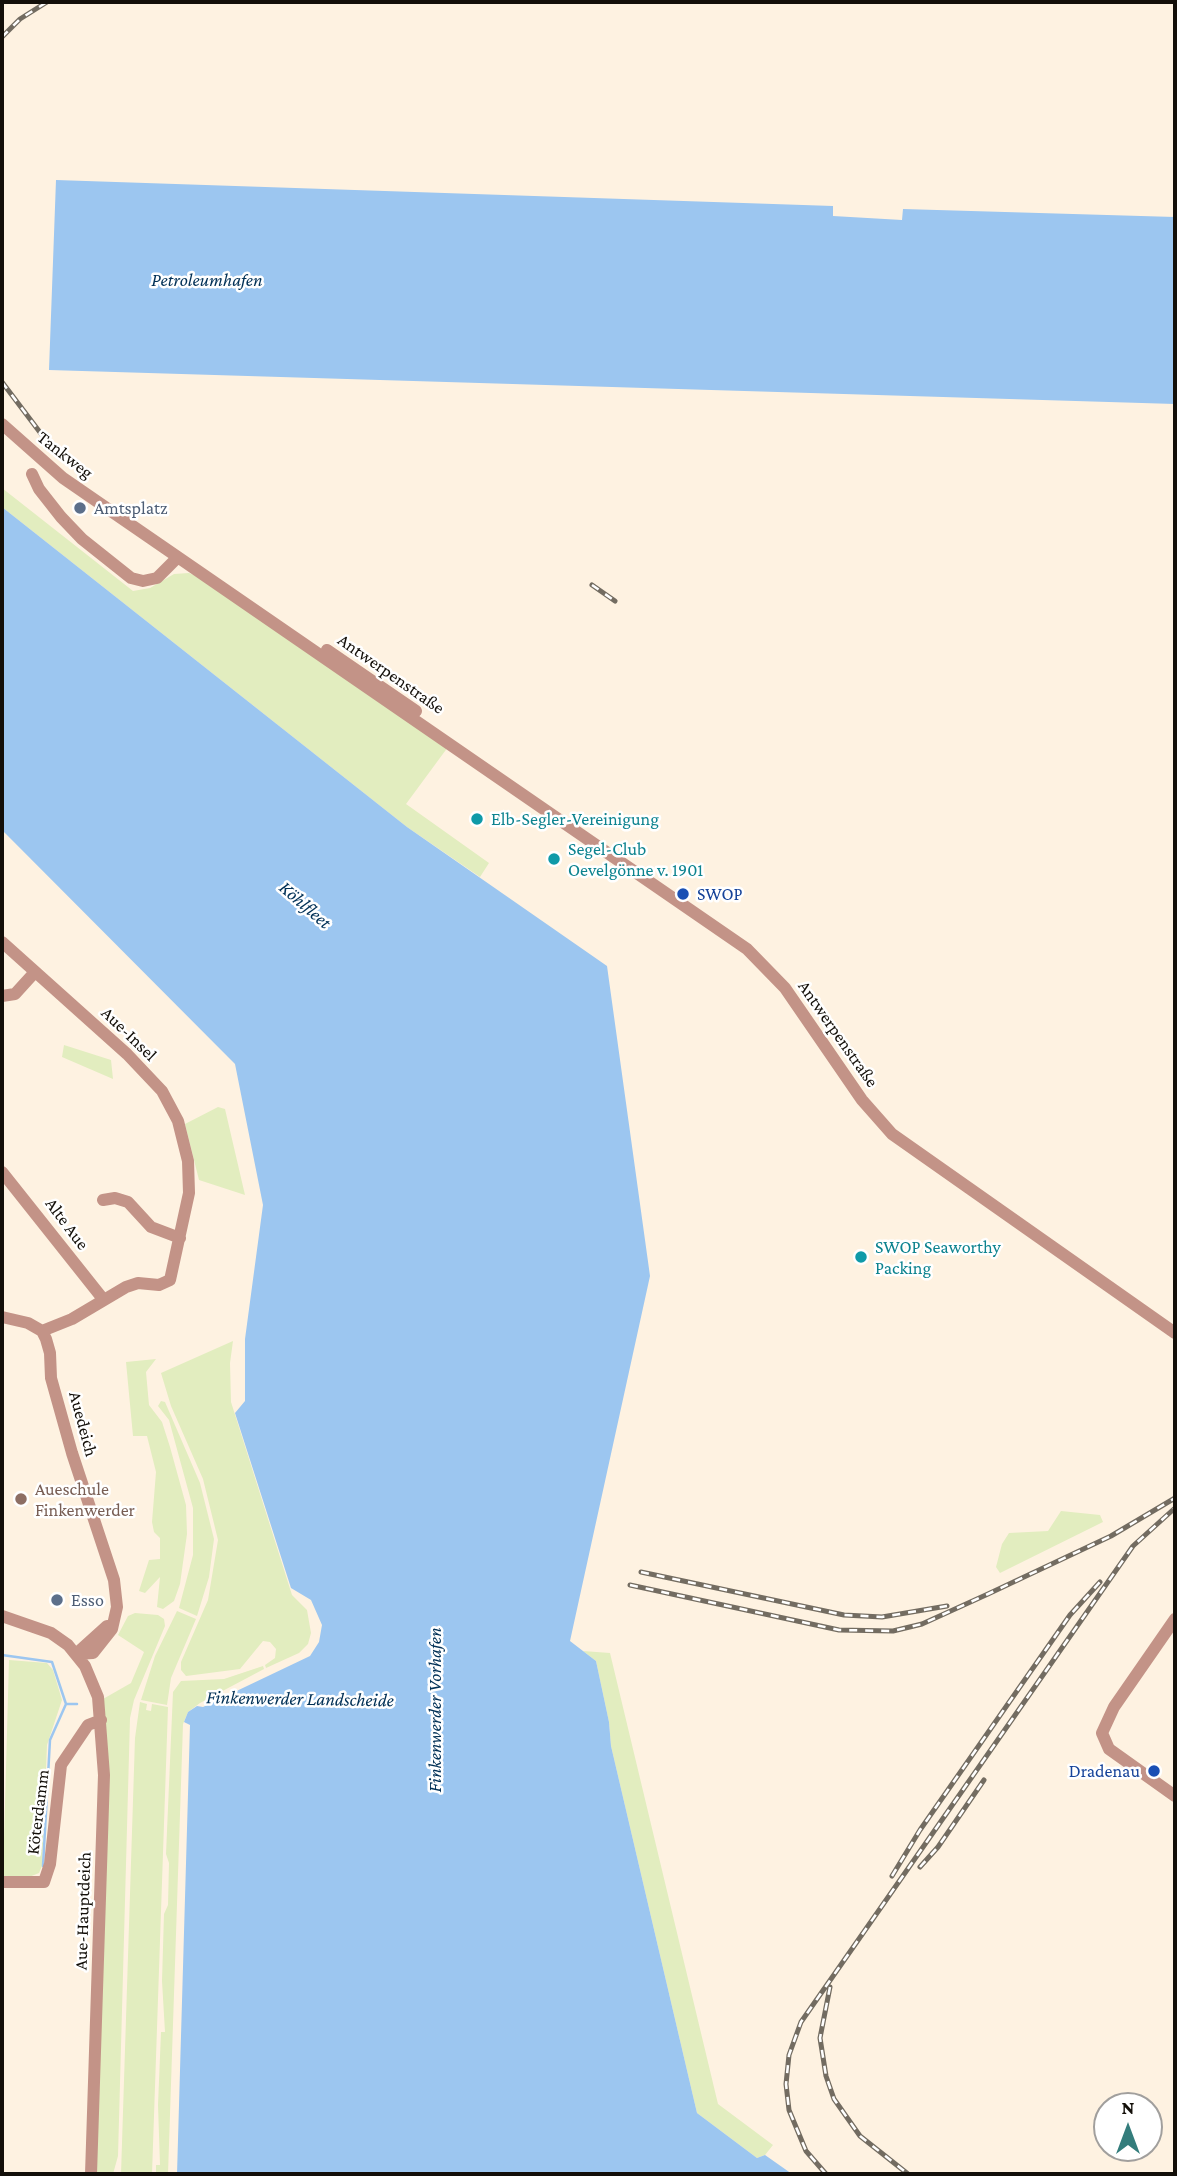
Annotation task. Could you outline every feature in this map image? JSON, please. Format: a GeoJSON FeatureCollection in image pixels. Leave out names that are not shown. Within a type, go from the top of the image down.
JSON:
{"type":"FeatureCollection","features":[{"type":"Feature","properties":{"kind":"street","name":"Tankweg"},"geometry":{"type":"LineString","coordinates":[[2,424],[53,471],[178,557]]}},
{"type":"Feature","properties":{"kind":"street"},"geometry":{"type":"LineString","coordinates":[[32,474],[39,489],[61,517],[82,539],[131,578],[143,581],[157,578],[178,557]]}},
{"type":"Feature","properties":{"kind":"street","name":"Antwerpenstraße"},"geometry":{"type":"LineString","coordinates":[[178,557],[747,949],[786,988],[862,1100],[892,1134],[1175,1334]]}},
{"type":"Feature","properties":{"kind":"street","name":"Aue-Insel"},"geometry":{"type":"LineString","coordinates":[[2,942],[130,1057],[162,1091],[182,1133],[189,1179],[180,1238]]}},
{"type":"Feature","properties":{"kind":"street"},"geometry":{"type":"LineString","coordinates":[[2,996],[15,994],[35,972]]}},
{"type":"Feature","properties":{"kind":"street","name":"Alte Aue"},"geometry":{"type":"LineString","coordinates":[[2,1172],[103,1299]]}},
{"type":"Feature","properties":{"kind":"street"},"geometry":{"type":"LineString","coordinates":[[2,1317],[27,1323],[42,1331],[72,1318],[132,1284],[159,1285],[168,1282],[175,1269],[180,1238],[150,1227],[128,1202],[115,1198],[103,1200]]}},
{"type":"Feature","properties":{"kind":"street","name":"Auedeich"},"geometry":{"type":"LineString","coordinates":[[42,1331],[50,1353],[49,1368],[72,1453],[114,1580],[117,1607],[115,1623],[101,1646],[95,1686]]}},
{"type":"Feature","properties":{"kind":"street"},"geometry":{"type":"LineString","coordinates":[[76,1654],[105,1628],[117,1607]]}},
{"type":"Feature","properties":{"kind":"street"},"geometry":{"type":"LineString","coordinates":[[2,1616],[51,1633],[76,1654],[89,1655],[101,1646]]}},
{"type":"Feature","properties":{"kind":"street"},"geometry":{"type":"LineString","coordinates":[[1175,1619],[1106,1718],[1102,1736],[1109,1749],[1175,1796]]}},
{"type":"Feature","properties":{"kind":"street","name":"Aue-Hauptdeich"},"geometry":{"type":"LineString","coordinates":[[76,1654],[95,1686],[101,1720],[103,1786],[91,2174]]}},
{"type":"Feature","properties":{"kind":"street","name":"Köterdamm"},"geometry":{"type":"LineString","coordinates":[[2,1882],[44,1882],[61,1765],[88,1725],[101,1720]]}},
{"type":"Feature","properties":{"kind":"green space"},"geometry":{"type":"Polygon","coordinates":[[[2,488],[133,591],[150,588],[174,574],[189,573],[210,582],[448,747],[406,804],[489,863],[480,877],[407,827],[2,507],[2,488]]]}},
{"type":"Feature","properties":{"kind":"green space"},"geometry":{"type":"Polygon","coordinates":[[[64,1045],[111,1060],[113,1079],[62,1057],[64,1045]]]}},
{"type":"Feature","properties":{"kind":"green space"},"geometry":{"type":"Polygon","coordinates":[[[218,1107],[225,1109],[245,1195],[199,1180],[185,1124],[218,1107]]]}},
{"type":"Feature","properties":{"kind":"green space"},"geometry":{"type":"Polygon","coordinates":[[[233,1341],[230,1363],[231,1402],[292,1595],[307,1610],[311,1633],[308,1644],[299,1653],[266,1668],[265,1665],[275,1658],[276,1649],[270,1642],[263,1641],[240,1669],[186,1676],[181,1670],[181,1662],[208,1600],[218,1540],[203,1479],[171,1406],[161,1373],[233,1341]]]}},
{"type":"Feature","properties":{"kind":"green space"},"geometry":{"type":"Polygon","coordinates":[[[156,1359],[146,1372],[149,1405],[162,1422],[170,1447],[186,1505],[187,1534],[180,1584],[174,1601],[163,1609],[157,1607],[160,1577],[145,1593],[139,1591],[149,1560],[160,1559],[160,1538],[154,1532],[152,1522],[156,1472],[147,1436],[133,1436],[126,1362],[156,1359]]]}},
{"type":"Feature","properties":{"kind":"green space"},"geometry":{"type":"Polygon","coordinates":[[[161,1401],[165,1402],[200,1483],[214,1539],[209,1577],[197,1616],[179,1608],[193,1555],[193,1508],[169,1420],[158,1406],[161,1401]]]}},
{"type":"Feature","properties":{"kind":"green space"},"geometry":{"type":"Polygon","coordinates":[[[1061,1511],[1100,1515],[1103,1522],[1000,1573],[996,1567],[1002,1544],[1009,1533],[1048,1531],[1061,1511]]]}},
{"type":"Feature","properties":{"kind":"green space"},"geometry":{"type":"Polygon","coordinates":[[[177,1611],[196,1619],[171,1678],[167,1705],[141,1700],[155,1656],[177,1611]]]}},
{"type":"Feature","properties":{"kind":"green space"},"geometry":{"type":"Polygon","coordinates":[[[135,1613],[158,1615],[164,1619],[165,1626],[134,1700],[130,1718],[118,2156],[113,2174],[95,2174],[103,1699],[131,1683],[144,1652],[118,1635],[128,1616],[135,1613]]]}},
{"type":"Feature","properties":{"kind":"green space"},"geometry":{"type":"Polygon","coordinates":[[[583,1651],[610,1653],[718,2104],[773,2145],[765,2155],[757,2158],[697,2113],[611,1746],[609,1722],[596,1661],[583,1651]]]}},
{"type":"Feature","properties":{"kind":"green space"},"geometry":{"type":"Polygon","coordinates":[[[9,1660],[47,1663],[53,1670],[62,1700],[47,1745],[42,1866],[39,1873],[29,1877],[3,1876],[9,1660]]]}},
{"type":"Feature","properties":{"kind":"green space"},"geometry":{"type":"Polygon","coordinates":[[[263,1666],[264,1669],[200,1703],[188,1712],[183,1724],[168,2174],[156,2174],[156,2165],[160,2165],[158,2105],[161,2032],[165,2032],[162,1981],[164,1914],[168,1905],[169,1863],[166,1854],[173,1692],[181,1681],[224,1679],[263,1666]]]}},
{"type":"Feature","properties":{"kind":"green space"},"geometry":{"type":"Polygon","coordinates":[[[140,1702],[147,1704],[146,1710],[151,1711],[152,1704],[168,1707],[152,2174],[121,2174],[135,1738],[140,1702]]]}},
{"type":"Feature","properties":{"kind":"water","name":"Petroleumhafen"},"geometry":{"type":"Polygon","coordinates":[[[56,180],[833,206],[833,216],[902,220],[903,209],[1175,217],[1175,404],[49,370],[56,180]]]}},
{"type":"Feature","properties":{"kind":"water"},"geometry":{"type":"Polygon","coordinates":[[[2,507],[407,827],[607,966],[650,1276],[570,1641],[596,1661],[609,1722],[611,1746],[697,2113],[757,2158],[765,2155],[792,2174],[177,2174],[190,1725],[184,1722],[188,1712],[197,1706],[203,1707],[310,1656],[319,1642],[322,1625],[311,1600],[291,1588],[235,1413],[245,1401],[245,1339],[263,1205],[235,1064],[2,830],[2,507]]]}},
{"type":"Feature","properties":{"kind":"waterway","name":"Finkenwerder Landscheide"},"geometry":{"type":"LineString","coordinates":[[2,1655],[52,1662],[66,1704],[77,1704]]}},
{"type":"Feature","properties":{"kind":"waterway"},"geometry":{"type":"LineString","coordinates":[[43,1866],[50,1740],[66,1704]]}},
{"type":"Feature","properties":{"kind":"railway"},"geometry":{"type":"LineString","coordinates":[[2,37],[20,19],[47,2]]}},
{"type":"Feature","properties":{"kind":"railway"},"geometry":{"type":"LineString","coordinates":[[2,382],[42,435],[80,469]]}},
{"type":"Feature","properties":{"kind":"railway"},"geometry":{"type":"LineString","coordinates":[[592,585],[615,601]]}},
{"type":"Feature","properties":{"kind":"railway"},"geometry":{"type":"LineString","coordinates":[[630,1585],[839,1630],[893,1631],[922,1624],[1111,1536],[1175,1498]]}},
{"type":"Feature","properties":{"kind":"railway"},"geometry":{"type":"LineString","coordinates":[[826,2174],[806,2151],[789,2110],[786,2084],[789,2055],[801,2022],[1133,1546],[1175,1508]]}},
{"type":"Feature","properties":{"kind":"railway"},"geometry":{"type":"LineString","coordinates":[[641,1572],[844,1615],[882,1617],[947,1606]]}},
{"type":"Feature","properties":{"kind":"railway"},"geometry":{"type":"LineString","coordinates":[[892,1876],[920,1830],[1070,1615],[1100,1582]]}},
{"type":"Feature","properties":{"kind":"railway"},"geometry":{"type":"LineString","coordinates":[[920,1867],[938,1847],[984,1780]]}},
{"type":"Feature","properties":{"kind":"railway"},"geometry":{"type":"LineString","coordinates":[[830,1987],[820,2038],[826,2076],[834,2099],[860,2136],[908,2174]]}},
{"type":"Feature","properties":{"kind":"place","name":"Amtsplatz"},"geometry":{"type":"Point","coordinates":[80,508]}},
{"type":"Feature","properties":{"kind":"place","name":"Elb-Segler-Vereinigung"},"geometry":{"type":"Point","coordinates":[477,819]}},
{"type":"Feature","properties":{"kind":"place","name":"Segel-Club Oevelgönne v. 1901"},"geometry":{"type":"Point","coordinates":[554,859]}},
{"type":"Feature","properties":{"kind":"place","name":"SWOP"},"geometry":{"type":"Point","coordinates":[683,894]}},
{"type":"Feature","properties":{"kind":"place","name":"SWOP Seaworthy Packing"},"geometry":{"type":"Point","coordinates":[861,1257]}},
{"type":"Feature","properties":{"kind":"place","name":"Aueschule Finkenwerder"},"geometry":{"type":"Point","coordinates":[21,1499]}},
{"type":"Feature","properties":{"kind":"place","name":"Esso"},"geometry":{"type":"Point","coordinates":[57,1600]}},
{"type":"Feature","properties":{"kind":"place","name":"Dradenau"},"geometry":{"type":"Point","coordinates":[1154,1771]}},
{"type":"Feature","properties":{"kind":"water label","name":"Köhlfleet"},"geometry":{"type":"Point","coordinates":[305,905]}},
{"type":"Feature","properties":{"kind":"water label","name":"Finkenwerder Vorhafen"},"geometry":{"type":"Point","coordinates":[435,1710]}}]}
